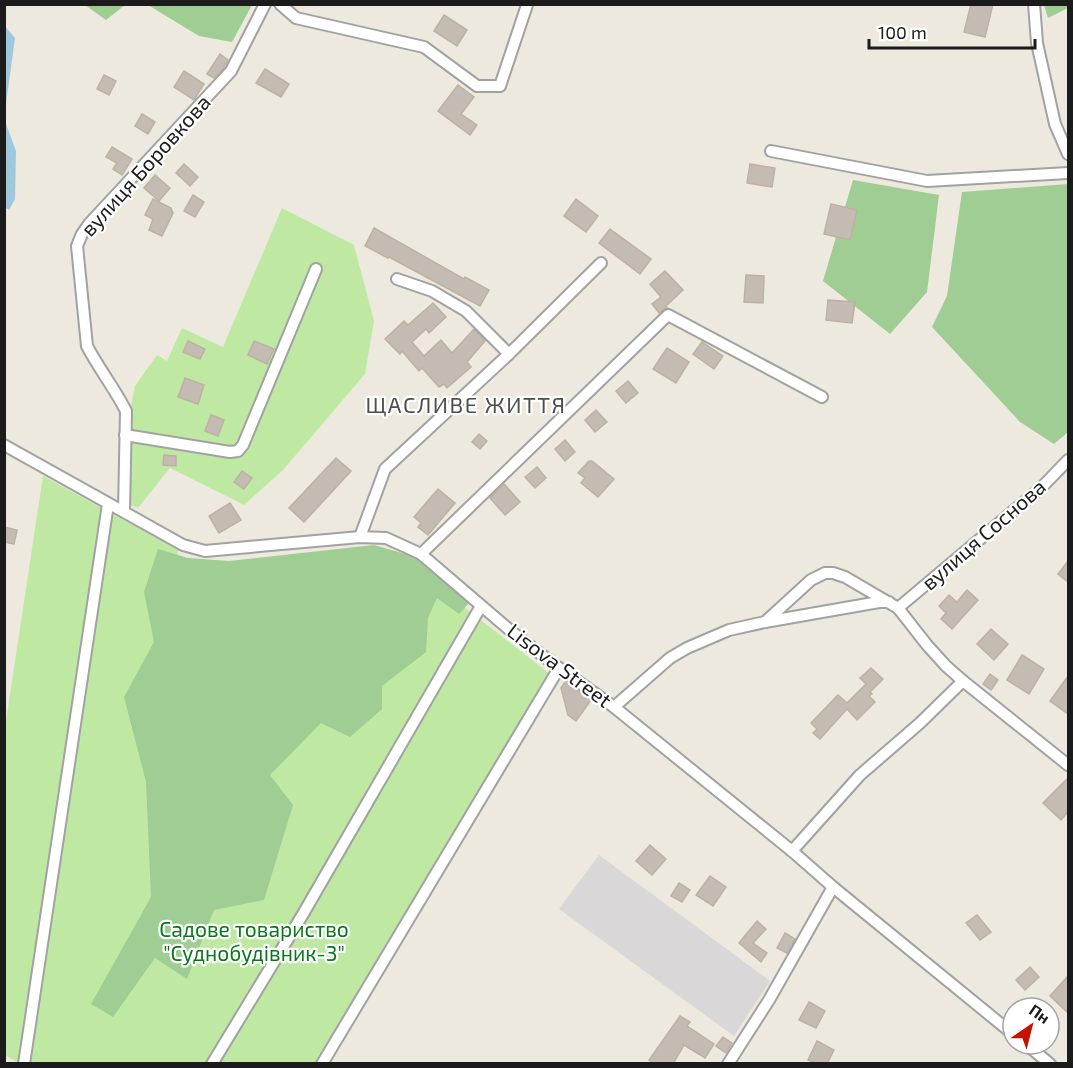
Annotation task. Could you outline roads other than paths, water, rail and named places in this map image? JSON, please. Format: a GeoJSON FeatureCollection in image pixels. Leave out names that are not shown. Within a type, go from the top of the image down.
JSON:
{"type":"FeatureCollection","features":[{"type":"Feature","properties":{"kind":"street","name":"вулиця Боровкова"},"geometry":{"type":"LineString","coordinates":[[124,512],[126,411],[121,399],[87,346],[77,246],[89,224],[231,71],[265,4]]}},
{"type":"Feature","properties":{"kind":"street"},"geometry":{"type":"LineString","coordinates":[[280,4],[296,18],[424,47],[477,86],[500,86],[527,5]]}},
{"type":"Feature","properties":{"kind":"street"},"geometry":{"type":"LineString","coordinates":[[1034,4],[1037,43],[1055,124],[1068,154]]}},
{"type":"Feature","properties":{"kind":"street"},"geometry":{"type":"LineString","coordinates":[[771,151],[927,181],[1068,173]]}},
{"type":"Feature","properties":{"kind":"street"},"geometry":{"type":"LineString","coordinates":[[360,537],[385,469],[509,354],[601,263]]}},
{"type":"Feature","properties":{"kind":"street"},"geometry":{"type":"LineString","coordinates":[[125,435],[230,452],[238,451],[243,445],[316,270]]}},
{"type":"Feature","properties":{"kind":"street"},"geometry":{"type":"LineString","coordinates":[[397,279],[432,291],[466,311],[509,354]]}},
{"type":"Feature","properties":{"kind":"street"},"geometry":{"type":"LineString","coordinates":[[421,554],[672,311],[822,397]]}},
{"type":"Feature","properties":{"kind":"street","name":"Lisova Street"},"geometry":{"type":"LineString","coordinates":[[4,445],[183,545],[205,551],[360,537],[386,538],[421,554],[481,606],[559,668],[614,707],[792,851],[1001,1024]]}},
{"type":"Feature","properties":{"kind":"street","name":"вулиця Соснова"},"geometry":{"type":"LineString","coordinates":[[894,605],[1042,487],[1068,459]]}},
{"type":"Feature","properties":{"kind":"street"},"geometry":{"type":"LineString","coordinates":[[24,1064],[108,504]]}},
{"type":"Feature","properties":{"kind":"street"},"geometry":{"type":"LineString","coordinates":[[765,622],[812,580],[825,573],[833,573],[844,578],[894,605],[946,666],[1068,765]]}},
{"type":"Feature","properties":{"kind":"street"},"geometry":{"type":"LineString","coordinates":[[614,707],[670,658],[729,630],[879,603],[894,605]]}},
{"type":"Feature","properties":{"kind":"street"},"geometry":{"type":"LineString","coordinates":[[212,1064],[303,914],[481,606]]}},
{"type":"Feature","properties":{"kind":"street"},"geometry":{"type":"LineString","coordinates":[[322,1064],[559,668]]}},
{"type":"Feature","properties":{"kind":"street"},"geometry":{"type":"LineString","coordinates":[[792,851],[860,775],[920,723],[963,681]]}},
{"type":"Feature","properties":{"kind":"street"},"geometry":{"type":"LineString","coordinates":[[728,1064],[769,1000],[833,887]]}},
{"type":"Feature","properties":{"kind":"water"},"geometry":{"type":"Polygon","coordinates":[[[5,26],[15,38],[4,111],[5,26]]]}},
{"type":"Feature","properties":{"kind":"water"},"geometry":{"type":"Polygon","coordinates":[[[5,121],[16,151],[15,199],[9,210],[4,207],[5,121]]]}},
{"type":"Feature","properties":{"kind":"district","name":"ЩАСЛИВЕ ЖИТТЯ"},"geometry":{"type":"Point","coordinates":[466,405]}},
{"type":"Feature","properties":{"kind":"park label","name":"Садове товариство \"Суднобудівник-3\""},"geometry":{"type":"Point","coordinates":[254,942]}}]}
